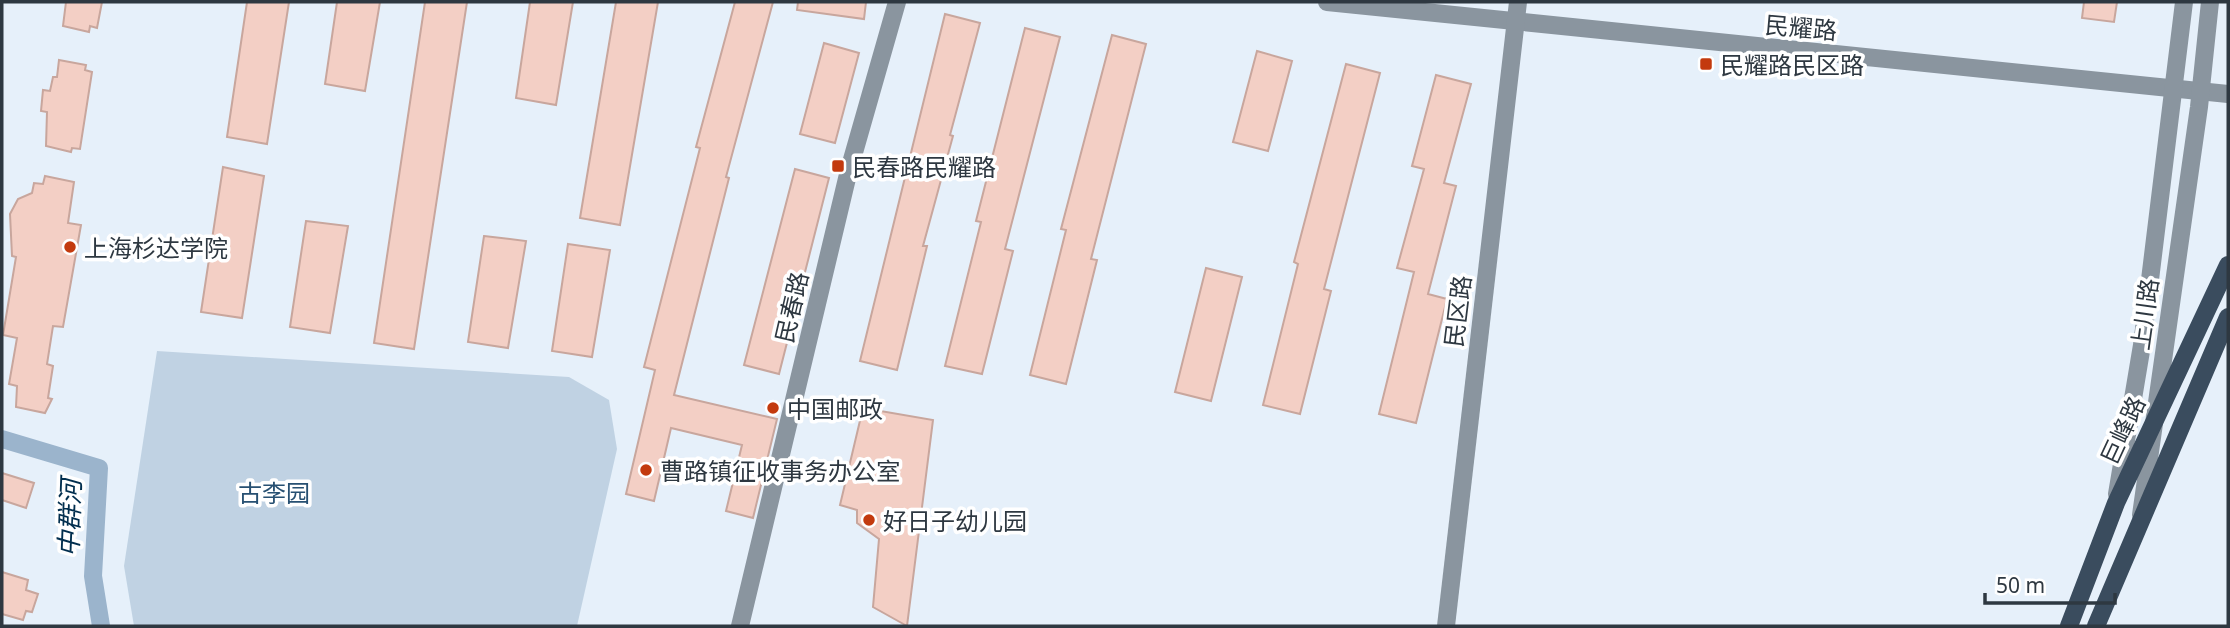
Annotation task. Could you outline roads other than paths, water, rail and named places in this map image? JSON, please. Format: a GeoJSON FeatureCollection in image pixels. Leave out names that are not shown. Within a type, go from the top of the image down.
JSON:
{"type":"FeatureCollection","features":[{"type":"Feature","properties":{"kind":"main road","name":"巨峰路"},"geometry":{"type":"LineString","coordinates":[[2116,503],[2153,422],[2163,390],[2228,265]]}},
{"type":"Feature","properties":{"kind":"main road"},"geometry":{"type":"LineString","coordinates":[[2096,626],[2228,317]]}},
{"type":"Feature","properties":{"kind":"main road","name":"上川路"},"geometry":{"type":"LineString","coordinates":[[2069,626],[2116,503]]}},
{"type":"Feature","properties":{"kind":"street","name":"民春路"},"geometry":{"type":"LineString","coordinates":[[740,626],[849,170],[897,2]]}},
{"type":"Feature","properties":{"kind":"street","name":"民耀路"},"geometry":{"type":"LineString","coordinates":[[1327,2],[2228,94]]}},
{"type":"Feature","properties":{"kind":"street","name":"民区路"},"geometry":{"type":"LineString","coordinates":[[1446,626],[1518,2]]}},
{"type":"Feature","properties":{"kind":"street","name":"上川路"},"geometry":{"type":"LineString","coordinates":[[2116,503],[2141,354],[2184,2]]}},
{"type":"Feature","properties":{"kind":"street","name":"上川路"},"geometry":{"type":"LineString","coordinates":[[2163,390],[2210,2]]}},
{"type":"Feature","properties":{"kind":"street"},"geometry":{"type":"LineString","coordinates":[[2141,354],[2147,377],[2163,390],[2197,389]]}},
{"type":"Feature","properties":{"kind":"street"},"geometry":{"type":"LineString","coordinates":[[2141,517],[2153,422]]}},
{"type":"Feature","properties":{"kind":"waterway","name":"中群河"},"geometry":{"type":"LineString","coordinates":[[2,439],[99,468],[93,576],[101,626]]}},
{"type":"Feature","properties":{"kind":"place","name":"民耀路民区路"},"geometry":{"type":"Point","coordinates":[1706,64]}},
{"type":"Feature","properties":{"kind":"place","name":"民春路民耀路"},"geometry":{"type":"Point","coordinates":[838,166]}},
{"type":"Feature","properties":{"kind":"place","name":"上海杉达学院"},"geometry":{"type":"Point","coordinates":[70,247]}},
{"type":"Feature","properties":{"kind":"place","name":"中国邮政"},"geometry":{"type":"Point","coordinates":[773,408]}},
{"type":"Feature","properties":{"kind":"place","name":"曹路镇征收事务办公室"},"geometry":{"type":"Point","coordinates":[646,470]}},
{"type":"Feature","properties":{"kind":"place","name":"好日子幼儿园"},"geometry":{"type":"Point","coordinates":[869,520]}},
{"type":"Feature","properties":{"kind":"park label","name":"古李园"},"geometry":{"type":"Point","coordinates":[274,492]}}]}
